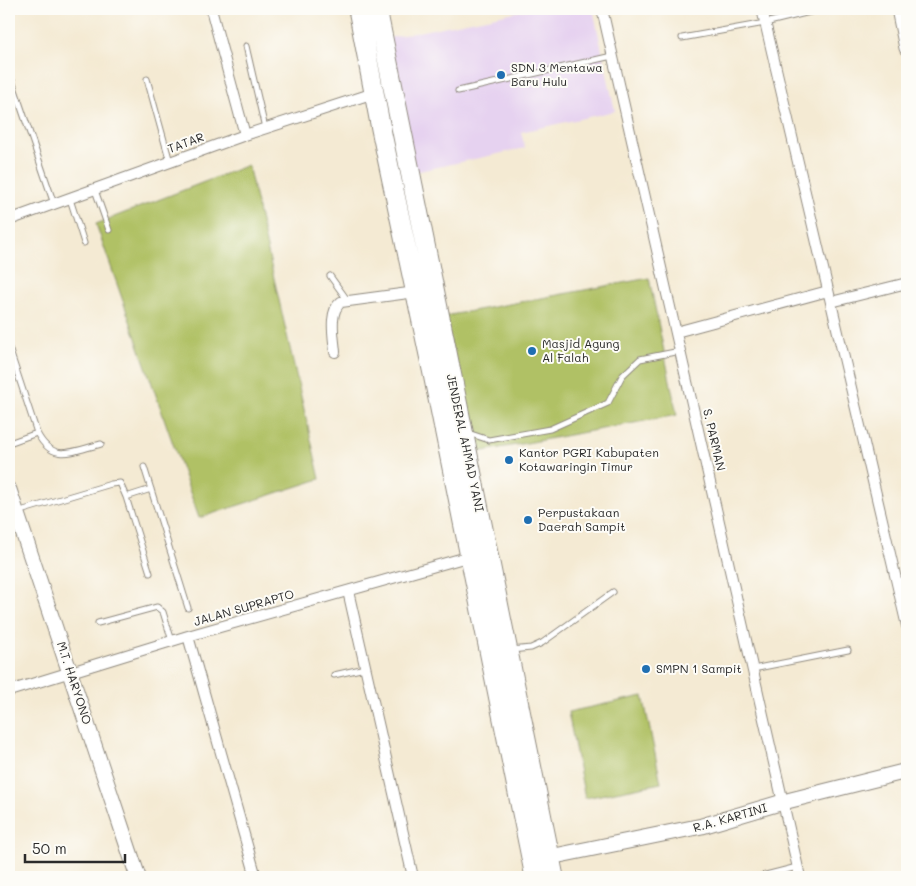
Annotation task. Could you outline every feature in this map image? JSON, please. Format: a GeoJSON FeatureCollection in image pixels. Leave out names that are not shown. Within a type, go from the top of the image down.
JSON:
{"type":"FeatureCollection","features":[{"type":"Feature","properties":{"kind":"highway","name":"JENDERAL AHMAD YANI"},"geometry":{"type":"LineString","coordinates":[[358,9],[416,292],[479,554],[508,650],[554,877]]}},
{"type":"Feature","properties":{"kind":"highway","name":"JENDERAL AHMAD YANI"},"geometry":{"type":"LineString","coordinates":[[377,9],[462,431],[479,554],[535,877]]}},
{"type":"Feature","properties":{"kind":"street"},"geometry":{"type":"LineString","coordinates":[[211,9],[245,135]]}},
{"type":"Feature","properties":{"kind":"street","name":"S. PARMAN"},"geometry":{"type":"LineString","coordinates":[[602,9],[800,877]]}},
{"type":"Feature","properties":{"kind":"street"},"geometry":{"type":"LineString","coordinates":[[762,9],[907,626]]}},
{"type":"Feature","properties":{"kind":"street"},"geometry":{"type":"LineString","coordinates":[[898,9],[907,48]]}},
{"type":"Feature","properties":{"kind":"street","name":"TATAR"},"geometry":{"type":"LineString","coordinates":[[9,220],[245,135],[374,93]]}},
{"type":"Feature","properties":{"kind":"street"},"geometry":{"type":"LineString","coordinates":[[831,302],[907,283]]}},
{"type":"Feature","properties":{"kind":"street"},"geometry":{"type":"LineString","coordinates":[[676,332],[828,291]]}},
{"type":"Feature","properties":{"kind":"street"},"geometry":{"type":"LineString","coordinates":[[335,352],[334,316],[337,305],[341,302],[416,292]]}},
{"type":"Feature","properties":{"kind":"street","name":"M.T. HARYONO"},"geometry":{"type":"LineString","coordinates":[[9,490],[138,877]]}},
{"type":"Feature","properties":{"kind":"street","name":"JALAN SUPRAPTO"},"geometry":{"type":"LineString","coordinates":[[9,691],[188,636],[479,554]]}},
{"type":"Feature","properties":{"kind":"street"},"geometry":{"type":"LineString","coordinates":[[348,591],[413,877]]}},
{"type":"Feature","properties":{"kind":"street"},"geometry":{"type":"LineString","coordinates":[[188,636],[256,877]]}},
{"type":"Feature","properties":{"kind":"street","name":"R.A. KARTINI"},"geometry":{"type":"LineString","coordinates":[[550,857],[687,830],[782,802],[907,771]]}},
{"type":"Feature","properties":{"kind":"lane"},"geometry":{"type":"LineString","coordinates":[[682,38],[765,23],[822,9]]}},
{"type":"Feature","properties":{"kind":"lane"},"geometry":{"type":"LineString","coordinates":[[246,46],[265,129]]}},
{"type":"Feature","properties":{"kind":"lane"},"geometry":{"type":"LineString","coordinates":[[458,91],[612,56]]}},
{"type":"Feature","properties":{"kind":"lane"},"geometry":{"type":"LineString","coordinates":[[9,72],[54,205]]}},
{"type":"Feature","properties":{"kind":"lane"},"geometry":{"type":"LineString","coordinates":[[147,79],[170,162]]}},
{"type":"Feature","properties":{"kind":"lane"},"geometry":{"type":"LineString","coordinates":[[95,190],[109,230]]}},
{"type":"Feature","properties":{"kind":"lane"},"geometry":{"type":"LineString","coordinates":[[70,199],[84,243]]}},
{"type":"Feature","properties":{"kind":"lane"},"geometry":{"type":"LineString","coordinates":[[330,276],[348,301]]}},
{"type":"Feature","properties":{"kind":"lane"},"geometry":{"type":"LineString","coordinates":[[9,348],[37,433],[42,442],[55,452],[70,451],[101,444]]}},
{"type":"Feature","properties":{"kind":"lane"},"geometry":{"type":"LineString","coordinates":[[462,431],[489,440],[550,429],[608,403],[622,376],[640,360],[680,351]]}},
{"type":"Feature","properties":{"kind":"lane"},"geometry":{"type":"LineString","coordinates":[[9,443],[37,433]]}},
{"type":"Feature","properties":{"kind":"lane"},"geometry":{"type":"LineString","coordinates":[[144,467],[188,608]]}},
{"type":"Feature","properties":{"kind":"lane"},"geometry":{"type":"LineString","coordinates":[[17,513],[120,483],[126,496],[150,573]]}},
{"type":"Feature","properties":{"kind":"lane"},"geometry":{"type":"LineString","coordinates":[[126,496],[150,489]]}},
{"type":"Feature","properties":{"kind":"lane"},"geometry":{"type":"LineString","coordinates":[[508,650],[531,648],[542,643],[613,592]]}},
{"type":"Feature","properties":{"kind":"lane"},"geometry":{"type":"LineString","coordinates":[[98,623],[157,608],[163,612],[172,641]]}},
{"type":"Feature","properties":{"kind":"lane"},"geometry":{"type":"LineString","coordinates":[[753,669],[848,650]]}},
{"type":"Feature","properties":{"kind":"lane"},"geometry":{"type":"LineString","coordinates":[[334,675],[365,668]]}},
{"type":"Feature","properties":{"kind":"lane"},"geometry":{"type":"LineString","coordinates":[[758,877],[798,866]]}},
{"type":"Feature","properties":{"kind":"shaded area","name":"SDN 3 Mentawa Baru Hulu"},"geometry":{"type":"Polygon","coordinates":[[[530,9],[593,9],[615,111],[521,132],[525,148],[415,172],[389,38],[530,9]]]}},
{"type":"Feature","properties":{"kind":"green space"},"geometry":{"type":"Polygon","coordinates":[[[248,165],[320,479],[199,518],[96,224],[248,165]]]}},
{"type":"Feature","properties":{"kind":"green space"},"geometry":{"type":"Polygon","coordinates":[[[649,278],[677,415],[473,453],[445,316],[649,278]]]}},
{"type":"Feature","properties":{"kind":"green space"},"geometry":{"type":"Polygon","coordinates":[[[643,696],[661,783],[585,798],[568,712],[643,696]]]}},
{"type":"Feature","properties":{"kind":"place","name":"SDN 3 Mentawa Baru Hulu"},"geometry":{"type":"Point","coordinates":[501,75]}},
{"type":"Feature","properties":{"kind":"place","name":"Masjid Agung Al Falah"},"geometry":{"type":"Point","coordinates":[532,351]}},
{"type":"Feature","properties":{"kind":"place","name":"Kantor PGRI Kabupaten Kotawaringin Timur"},"geometry":{"type":"Point","coordinates":[509,460]}},
{"type":"Feature","properties":{"kind":"place","name":"Perpustakaan Daerah Sampit"},"geometry":{"type":"Point","coordinates":[528,520]}},
{"type":"Feature","properties":{"kind":"place","name":"SMPN 1 Sampit"},"geometry":{"type":"Point","coordinates":[646,669]}}]}
